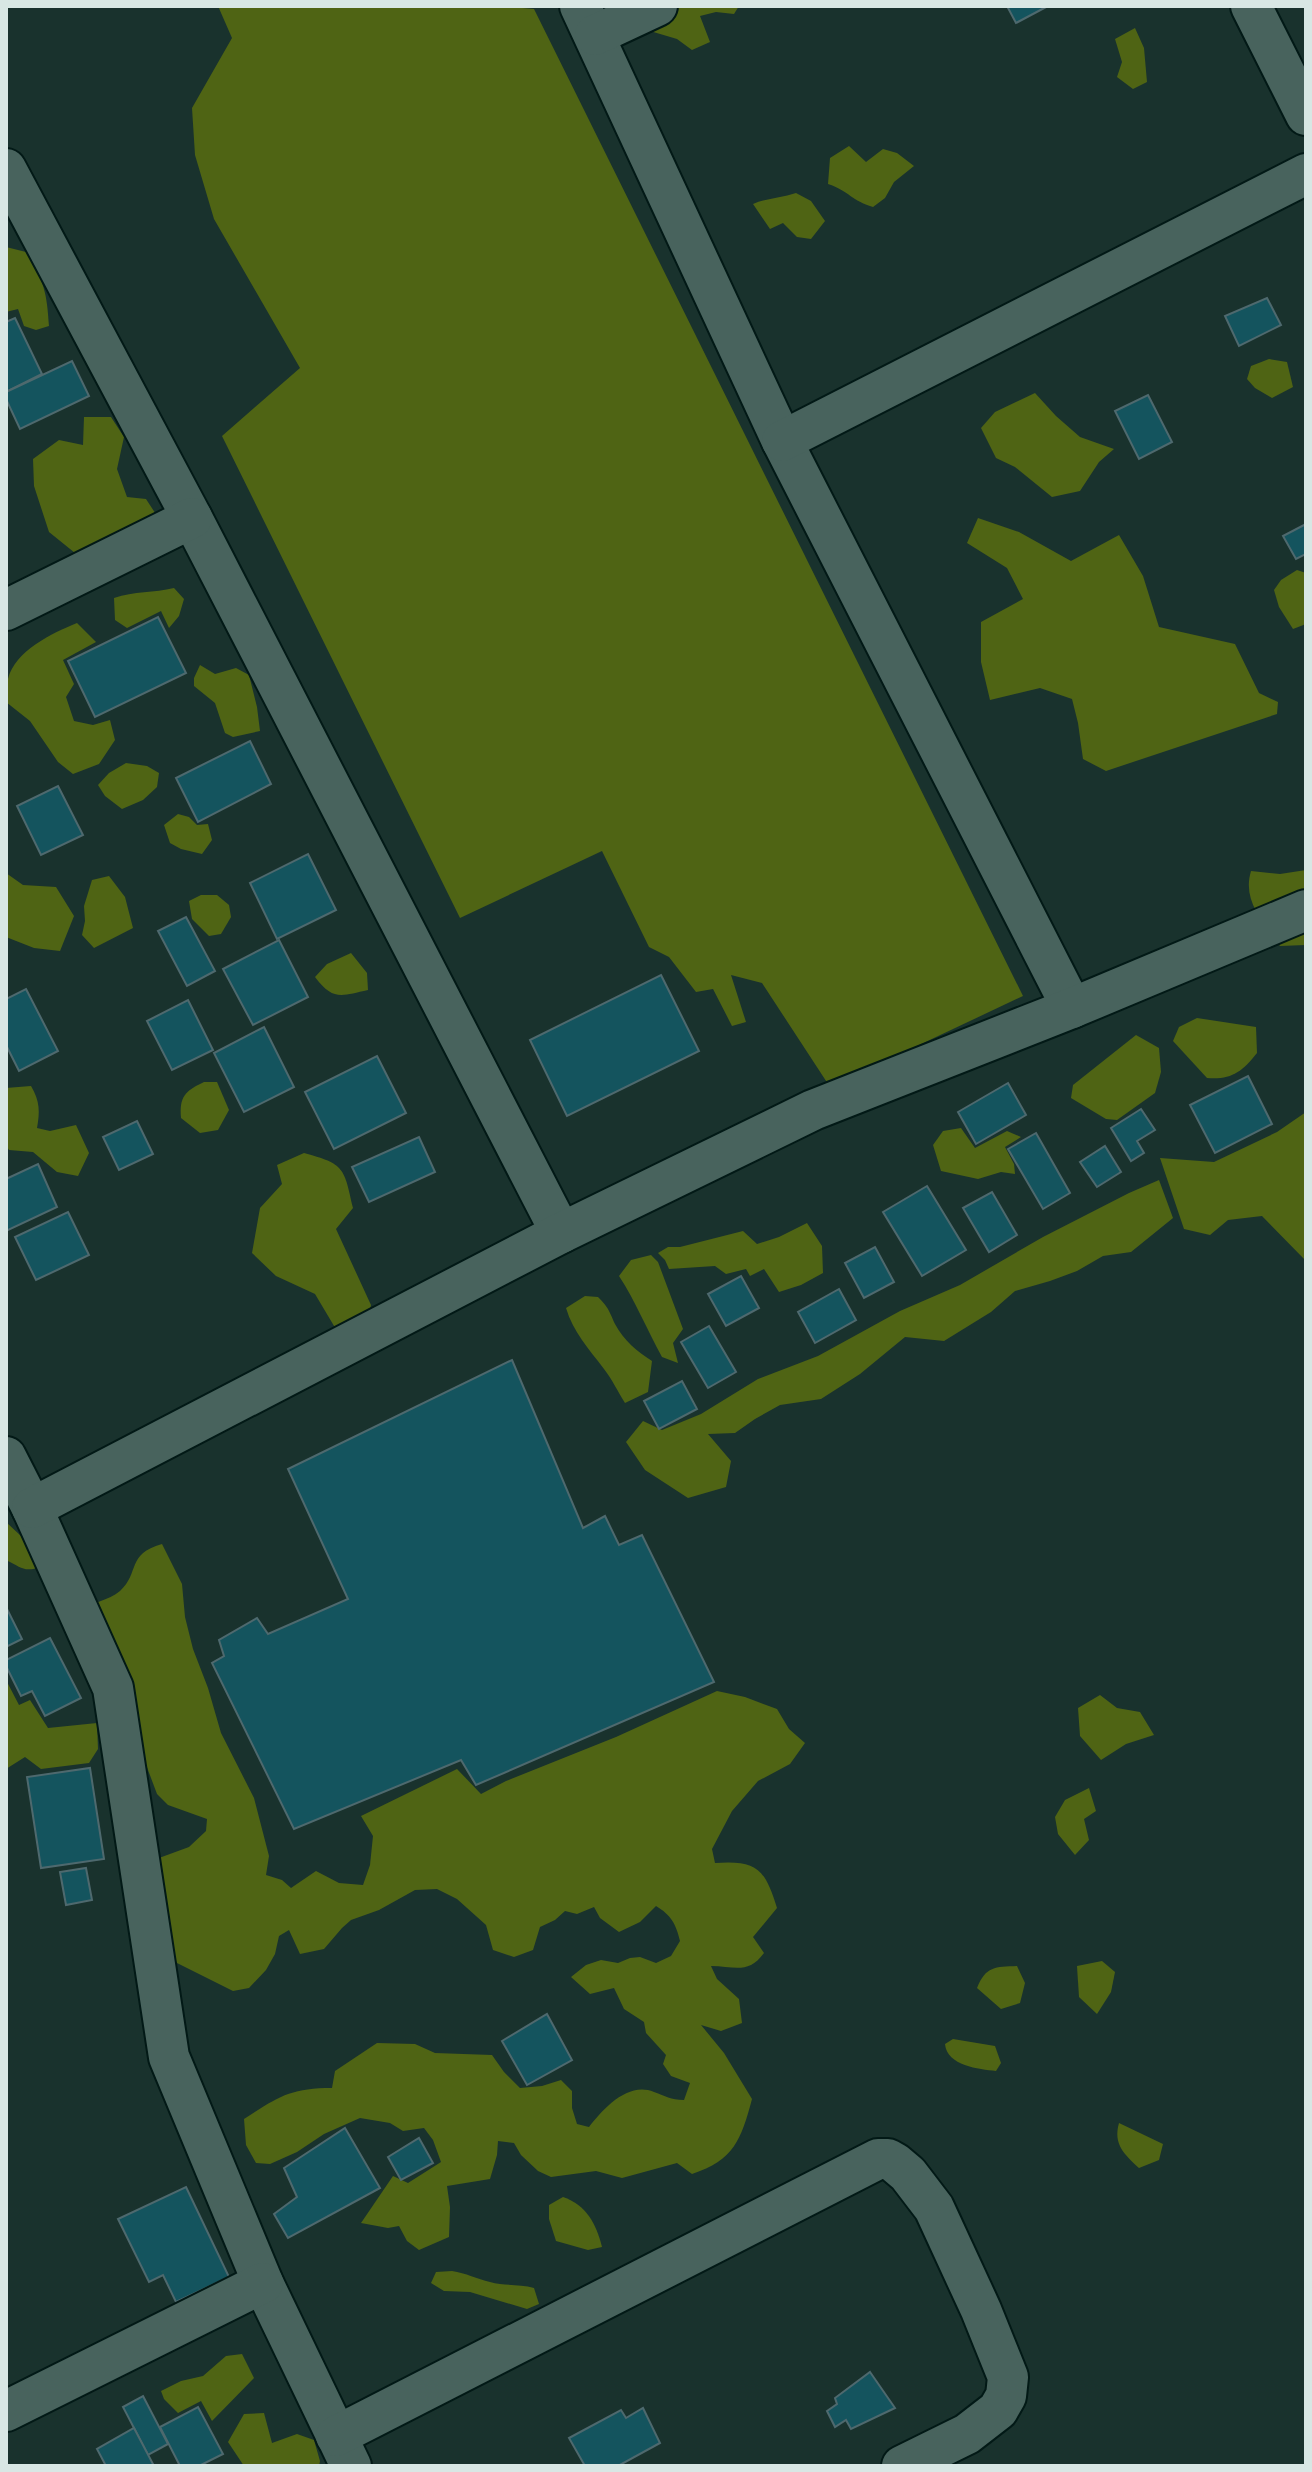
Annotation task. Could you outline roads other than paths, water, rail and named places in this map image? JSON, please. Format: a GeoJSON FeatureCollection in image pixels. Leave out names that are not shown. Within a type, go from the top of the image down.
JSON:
{"type":"FeatureCollection","features":[{"type":"Feature","properties":{"kind":"street"},"geometry":{"type":"LineString","coordinates":[[657,6],[588,20],[782,441],[1072,1008]]}},
{"type":"Feature","properties":{"kind":"street"},"geometry":{"type":"LineString","coordinates":[[1251,6],[1306,115]]}},
{"type":"Feature","properties":{"kind":"street"},"geometry":{"type":"LineString","coordinates":[[6,169],[192,518],[561,1233]]}},
{"type":"Feature","properties":{"kind":"street"},"geometry":{"type":"LineString","coordinates":[[782,441],[1306,174]]}},
{"type":"Feature","properties":{"kind":"street"},"geometry":{"type":"LineString","coordinates":[[6,610],[192,518]]}},
{"type":"Feature","properties":{"kind":"street"},"geometry":{"type":"LineString","coordinates":[[32,1508],[561,1233],[813,1110],[1072,1008],[1306,910]]}},
{"type":"Feature","properties":{"kind":"street"},"geometry":{"type":"LineString","coordinates":[[7,1461],[32,1508],[113,1688],[169,2057],[263,2283],[344,2451],[878,2159],[888,2159],[908,2174],[934,2208],[1008,2377],[1006,2396],[998,2410],[967,2434],[902,2466]]}},
{"type":"Feature","properties":{"kind":"street"},"geometry":{"type":"LineString","coordinates":[[6,2411],[263,2283]]}}]}
